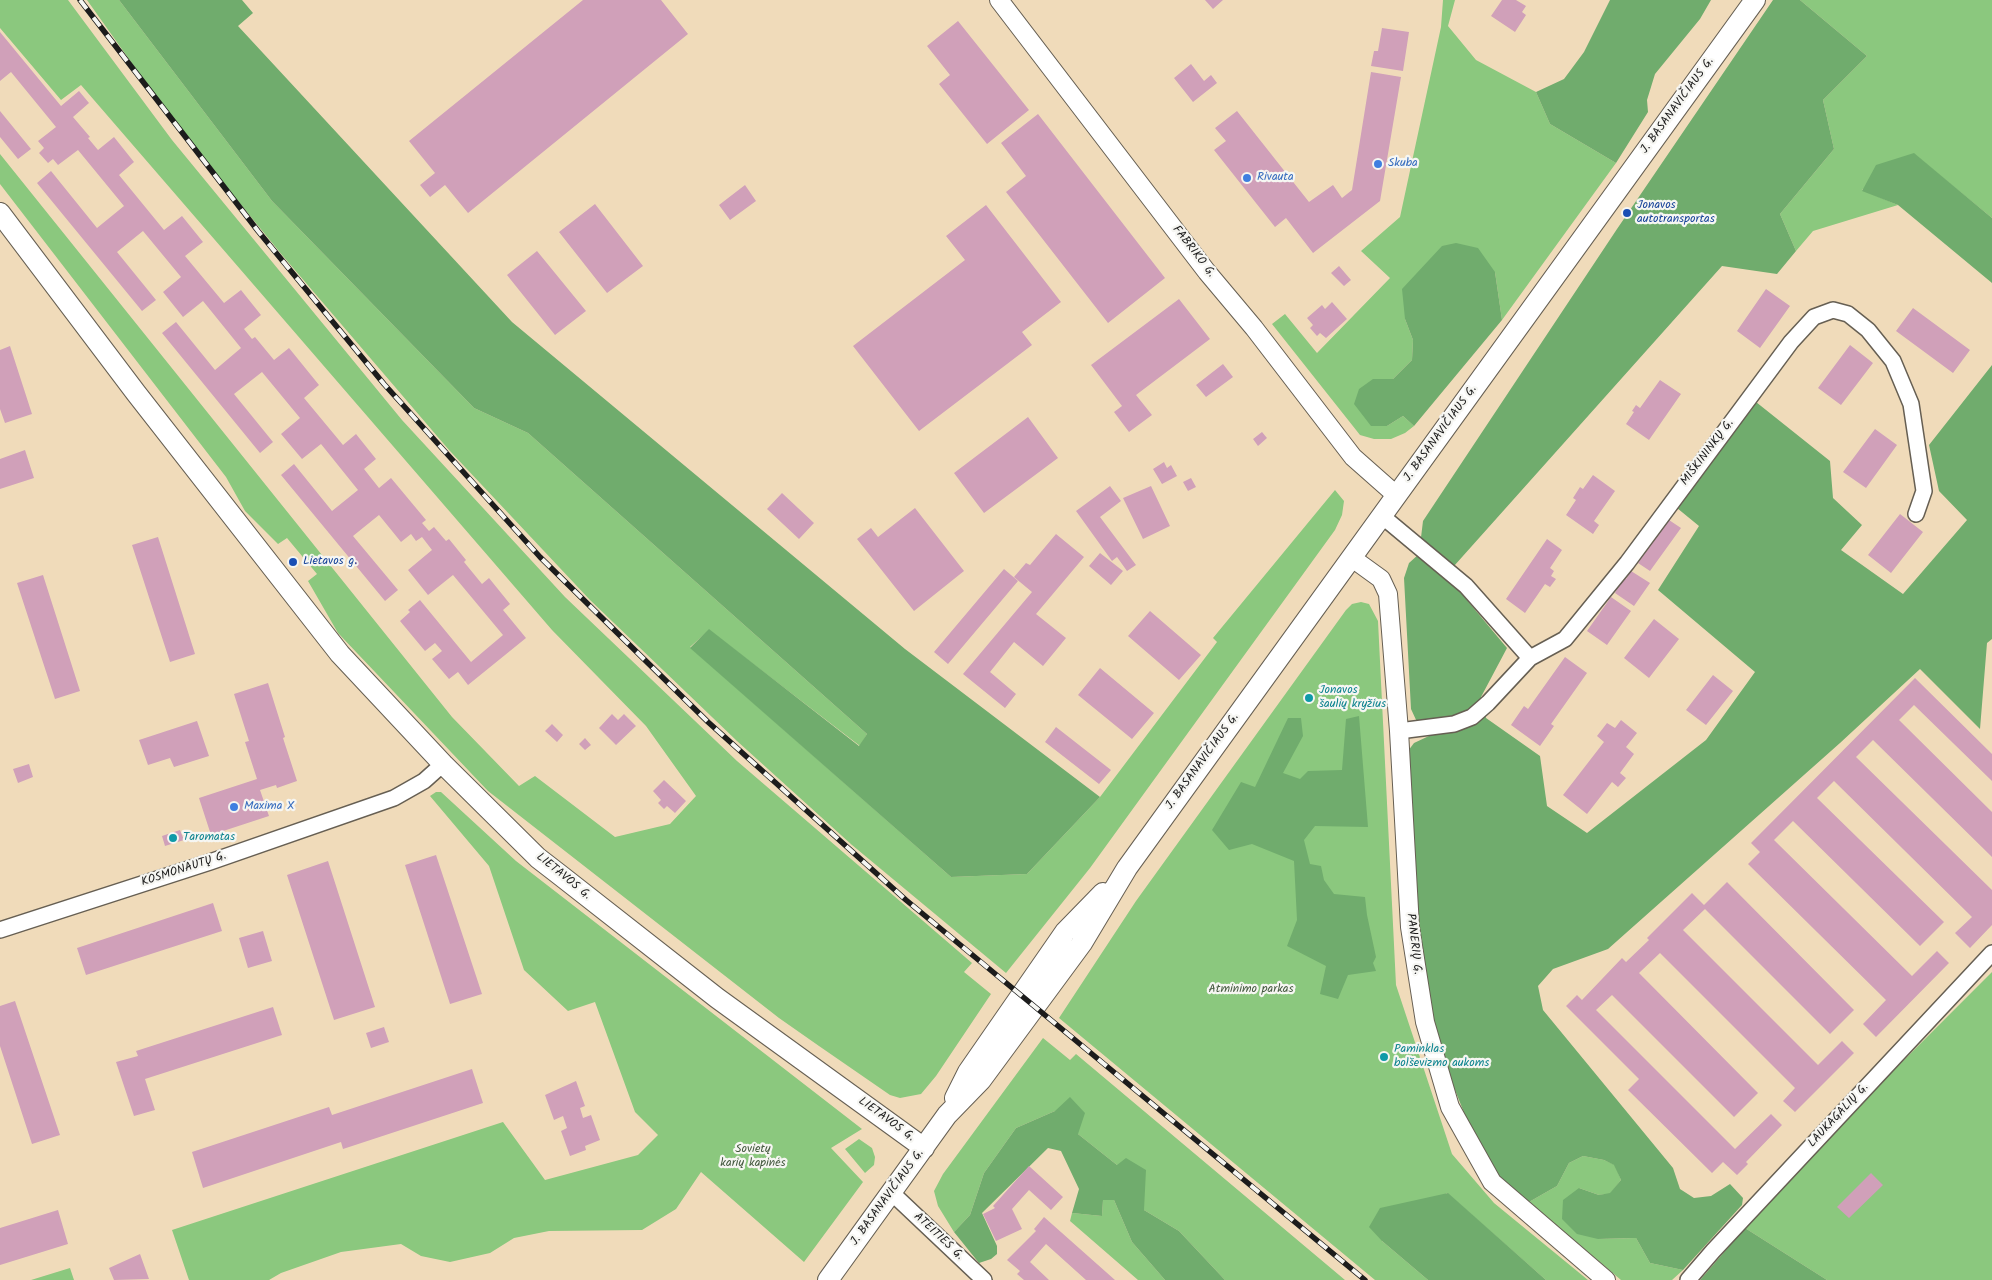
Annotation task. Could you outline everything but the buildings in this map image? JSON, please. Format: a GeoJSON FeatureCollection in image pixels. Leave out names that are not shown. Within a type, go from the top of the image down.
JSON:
{"type":"FeatureCollection","features":[{"type":"Feature","properties":{"kind":"main road","name":"J. BASANAVIČIAUS G."},"geometry":{"type":"LineString","coordinates":[[828,1280],[947,1115],[981,1080],[1076,951],[1127,868],[1755,0]]}},
{"type":"Feature","properties":{"kind":"main road","name":"LIETAVOS G."},"geometry":{"type":"LineString","coordinates":[[0,213],[136,393],[329,640],[443,764],[538,858],[717,998],[924,1148]]}},
{"type":"Feature","properties":{"kind":"street","name":"FABRIKO G."},"geometry":{"type":"LineString","coordinates":[[999,0],[1353,457],[1396,495]]}},
{"type":"Feature","properties":{"kind":"street","name":"MIŠKININKŲ G."},"geometry":{"type":"LineString","coordinates":[[1399,731],[1454,724],[1472,717],[1488,704],[1530,658],[1565,639],[1627,563],[1791,342],[1814,317],[1833,310],[1848,314],[1868,330],[1892,361],[1911,404],[1924,491],[1916,514]]}},
{"type":"Feature","properties":{"kind":"street"},"geometry":{"type":"LineString","coordinates":[[1382,516],[1466,586],[1530,658]]}},
{"type":"Feature","properties":{"kind":"street","name":"PANERIŲ G."},"geometry":{"type":"LineString","coordinates":[[1352,558],[1381,579],[1388,594],[1399,731],[1410,927],[1425,1022],[1450,1107],[1492,1182],[1606,1280]]}},
{"type":"Feature","properties":{"kind":"street","name":"KOSMONAUTŲ G."},"geometry":{"type":"LineString","coordinates":[[0,930],[219,859],[394,798],[424,781],[443,764]]}},
{"type":"Feature","properties":{"kind":"street","name":"LAUKAGALIŲ G."},"geometry":{"type":"LineString","coordinates":[[1688,1280],[1992,954]]}},
{"type":"Feature","properties":{"kind":"street","name":"ATEITIES G."},"geometry":{"type":"LineString","coordinates":[[892,1193],[984,1280]]}},
{"type":"Feature","properties":{"kind":"green space"},"geometry":{"type":"Polygon","coordinates":[[[0,0],[68,0],[172,140],[402,420],[565,597],[737,761],[972,963],[964,972],[991,994],[936,1076],[921,1094],[900,1098],[890,1095],[819,1046],[779,1018],[488,791],[338,633],[308,581],[317,574],[287,538],[278,544],[245,511],[226,477],[0,184],[0,154],[452,717],[519,786],[535,776],[615,837],[670,824],[696,796],[646,726],[552,630],[81,85],[61,100],[0,28],[0,0]]]}},
{"type":"Feature","properties":{"kind":"green space"},"geometry":{"type":"Polygon","coordinates":[[[87,0],[119,0],[272,201],[474,408],[528,433],[867,734],[860,746],[709,630],[690,647],[951,877],[1027,874],[1100,797],[1217,642],[1213,638],[1335,490],[1344,501],[1342,515],[1335,530],[1090,868],[1006,973],[852,845],[737,741],[590,600],[449,450],[282,255],[175,124],[87,0]]]}},
{"type":"Feature","properties":{"kind":"green space"},"geometry":{"type":"Polygon","coordinates":[[[119,0],[242,0],[253,13],[238,26],[512,322],[905,649],[1100,797],[1027,874],[951,877],[690,648],[709,629],[859,746],[867,734],[528,433],[474,408],[272,201],[119,0]]]}},
{"type":"Feature","properties":{"kind":"green space"},"geometry":{"type":"Polygon","coordinates":[[[1443,0],[1455,0],[1448,26],[1476,60],[1536,92],[1550,124],[1616,163],[1502,320],[1495,272],[1405,319],[1413,340],[1412,360],[1393,379],[1373,379],[1387,426],[1403,416],[1414,426],[1405,433],[1391,439],[1374,439],[1360,435],[1272,324],[1285,314],[1317,353],[1390,278],[1361,251],[1400,217],[1441,27],[1443,0]]]}},
{"type":"Feature","properties":{"kind":"green space"},"geometry":{"type":"Polygon","coordinates":[[[1610,0],[1711,0],[1700,19],[1655,74],[1647,100],[1648,112],[1616,163],[1550,124],[1536,92],[1564,79],[1584,52],[1610,0]]]}},
{"type":"Feature","properties":{"kind":"green space"},"geometry":{"type":"Polygon","coordinates":[[[1773,0],[1800,0],[1867,56],[1823,100],[1834,149],[1780,214],[1796,251],[1777,274],[1722,266],[1446,575],[1507,648],[1481,697],[1486,718],[1540,756],[1547,806],[1587,833],[1706,740],[1755,672],[1658,590],[1699,526],[1677,508],[1756,402],[1830,461],[1833,498],[1862,525],[1841,550],[1903,594],[1967,520],[1939,491],[1929,445],[1992,365],[1992,639],[1987,643],[1980,729],[1920,669],[1840,743],[1608,949],[1553,969],[1538,986],[1543,1010],[1673,1168],[1680,1189],[1694,1198],[1711,1196],[1730,1184],[1743,1198],[1742,1205],[1683,1270],[1650,1263],[1636,1238],[1598,1239],[1577,1234],[1562,1219],[1563,1200],[1579,1188],[1599,1195],[1610,1193],[1621,1180],[1614,1165],[1604,1160],[1583,1156],[1569,1163],[1557,1186],[1529,1202],[1498,1175],[1479,1147],[1465,1115],[1449,1075],[1426,990],[1417,916],[1408,751],[1414,743],[1429,736],[1428,723],[1417,722],[1411,709],[1404,578],[1409,563],[1419,554],[1423,521],[1617,229],[1773,0]]]}},
{"type":"Feature","properties":{"kind":"green space"},"geometry":{"type":"Polygon","coordinates":[[[1800,0],[1992,0],[1992,218],[1914,154],[1862,190],[1898,205],[1813,231],[1796,251],[1780,214],[1834,149],[1823,100],[1867,56],[1800,0]]]}},
{"type":"Feature","properties":{"kind":"green space"},"geometry":{"type":"Polygon","coordinates":[[[1914,153],[1992,218],[1992,283],[1898,205],[1862,191],[1876,165],[1914,153]]]}},
{"type":"Feature","properties":{"kind":"green space"},"geometry":{"type":"Polygon","coordinates":[[[1456,243],[1478,248],[1495,272],[1502,320],[1414,426],[1403,416],[1387,426],[1371,426],[1354,404],[1359,389],[1373,379],[1393,379],[1412,360],[1413,340],[1405,319],[1402,289],[1442,246],[1456,243]]]}},
{"type":"Feature","properties":{"kind":"green space","name":"Atminimo parkas"},"geometry":{"type":"Polygon","coordinates":[[[1361,602],[1369,604],[1378,621],[1396,985],[1452,1154],[1494,1203],[1588,1280],[1546,1280],[1447,1193],[1382,1241],[1428,1280],[1375,1280],[1059,1018],[1136,901],[1346,610],[1352,604],[1361,602]]]}},
{"type":"Feature","properties":{"kind":"green space"},"geometry":{"type":"Polygon","coordinates":[[[1359,716],[1368,827],[1315,826],[1304,840],[1310,864],[1321,866],[1324,880],[1334,894],[1365,897],[1376,957],[1373,963],[1376,971],[1348,975],[1338,999],[1320,994],[1326,966],[1287,946],[1297,920],[1294,861],[1252,844],[1229,850],[1212,830],[1241,782],[1255,787],[1288,718],[1301,718],[1303,736],[1283,773],[1300,779],[1308,771],[1342,770],[1346,719],[1359,716]]]}},
{"type":"Feature","properties":{"kind":"green space","name":"Sovietų karių kapinės"},"geometry":{"type":"Polygon","coordinates":[[[436,792],[441,792],[516,861],[862,1129],[831,1148],[863,1182],[804,1262],[701,1172],[676,1209],[642,1230],[549,1231],[514,1238],[490,1253],[450,1262],[421,1256],[401,1244],[341,1252],[281,1273],[269,1280],[189,1280],[172,1230],[503,1122],[545,1180],[638,1155],[658,1135],[635,1112],[595,1002],[568,1011],[524,970],[489,866],[430,796],[436,792]]]}},
{"type":"Feature","properties":{"kind":"green space"},"geometry":{"type":"Polygon","coordinates":[[[1992,972],[1992,1280],[1827,1280],[1745,1228],[1850,1114],[1992,972]]]}},
{"type":"Feature","properties":{"kind":"green space"},"geometry":{"type":"Polygon","coordinates":[[[1043,1038],[1070,1060],[1076,1054],[1345,1280],[1225,1280],[1179,1231],[1144,1210],[1117,1165],[1078,1134],[1055,1111],[1016,1128],[984,1173],[970,1215],[954,1232],[938,1206],[934,1191],[943,1174],[1043,1038]]]}},
{"type":"Feature","properties":{"kind":"green space"},"geometry":{"type":"Polygon","coordinates":[[[1070,1097],[1085,1113],[1078,1134],[1117,1165],[1126,1158],[1146,1170],[1144,1210],[1179,1231],[1225,1280],[1165,1280],[1132,1242],[1114,1200],[1103,1200],[1102,1216],[1072,1213],[1079,1189],[1061,1151],[1048,1148],[982,1213],[997,1246],[997,1254],[991,1259],[979,1263],[954,1232],[970,1215],[984,1173],[1016,1128],[1055,1111],[1070,1097]]]}},
{"type":"Feature","properties":{"kind":"green space"},"geometry":{"type":"Polygon","coordinates":[[[859,1139],[872,1148],[875,1157],[874,1165],[865,1173],[845,1149],[859,1139]]]}},
{"type":"Feature","properties":{"kind":"green space"},"geometry":{"type":"Polygon","coordinates":[[[1583,1156],[1604,1160],[1615,1165],[1621,1180],[1610,1194],[1599,1195],[1579,1188],[1598,1239],[1636,1238],[1650,1263],[1683,1270],[1672,1280],[1621,1280],[1529,1202],[1557,1186],[1569,1163],[1583,1156]]]}},
{"type":"Feature","properties":{"kind":"green space"},"geometry":{"type":"Polygon","coordinates":[[[1448,1193],[1546,1280],[1428,1280],[1382,1241],[1369,1227],[1380,1208],[1448,1193]]]}},
{"type":"Feature","properties":{"kind":"green space"},"geometry":{"type":"Polygon","coordinates":[[[1103,1200],[1114,1200],[1132,1242],[1165,1280],[1138,1280],[1070,1221],[1072,1213],[1102,1216],[1103,1200]]]}},
{"type":"Feature","properties":{"kind":"green space"},"geometry":{"type":"Polygon","coordinates":[[[1745,1228],[1827,1280],[1700,1280],[1745,1228]]]}},
{"type":"Feature","properties":{"kind":"green space"},"geometry":{"type":"Polygon","coordinates":[[[70,1268],[74,1280],[31,1280],[70,1268]]]}},
{"type":"Feature","properties":{"kind":"railway"},"geometry":{"type":"LineString","coordinates":[[80,0],[258,231],[384,384],[540,557],[708,722],[906,900],[1365,1280]]}},
{"type":"Feature","properties":{"kind":"place","name":"Skuba"},"geometry":{"type":"Point","coordinates":[1378,164]}},
{"type":"Feature","properties":{"kind":"place","name":"Rivauta"},"geometry":{"type":"Point","coordinates":[1247,178]}},
{"type":"Feature","properties":{"kind":"place","name":"Jonavos autotransportas"},"geometry":{"type":"Point","coordinates":[1627,213]}},
{"type":"Feature","properties":{"kind":"place","name":"Lietavos g."},"geometry":{"type":"Point","coordinates":[293,562]}},
{"type":"Feature","properties":{"kind":"place","name":"Jonavos šaulių kryžius"},"geometry":{"type":"Point","coordinates":[1309,698]}},
{"type":"Feature","properties":{"kind":"place","name":"Maxima X"},"geometry":{"type":"Point","coordinates":[234,807]}},
{"type":"Feature","properties":{"kind":"place","name":"Taromatas"},"geometry":{"type":"Point","coordinates":[173,838]}},
{"type":"Feature","properties":{"kind":"place","name":"Paminklas bolševizmo aukoms"},"geometry":{"type":"Point","coordinates":[1384,1057]}}]}
